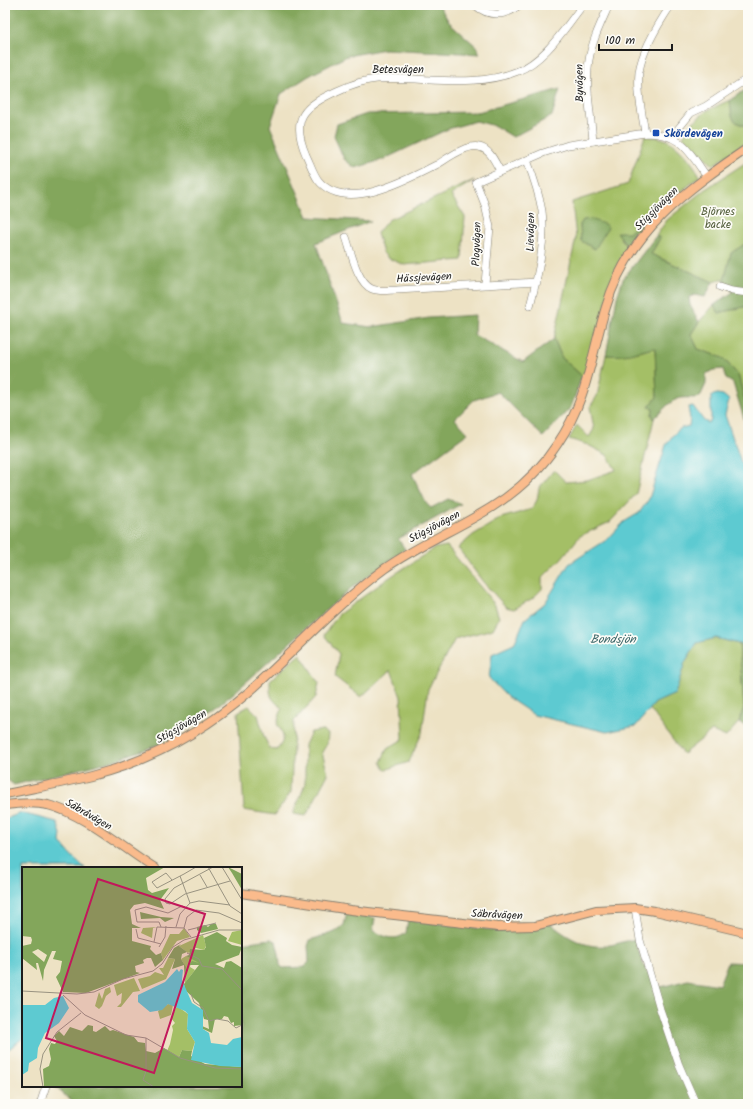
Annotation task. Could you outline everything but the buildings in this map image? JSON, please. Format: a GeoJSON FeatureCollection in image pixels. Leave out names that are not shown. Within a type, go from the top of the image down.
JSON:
{"type":"FeatureCollection","features":[{"type":"Feature","properties":{"kind":"main road","name":"Stigsjövägen"},"geometry":{"type":"LineString","coordinates":[[5,794],[109,771],[144,758],[193,733],[216,718],[251,690],[333,610],[366,582],[406,554],[492,508],[523,484],[537,470],[558,444],[575,414],[590,373],[605,308],[624,264],[639,240],[656,220],[707,176],[748,148]]}},
{"type":"Feature","properties":{"kind":"main road","name":"Säbråvägen"},"geometry":{"type":"LineString","coordinates":[[5,805],[33,803],[57,808],[86,823],[153,867]]}},
{"type":"Feature","properties":{"kind":"main road","name":"Säbråvägen"},"geometry":{"type":"LineString","coordinates":[[242,893],[351,910],[498,927],[535,926],[596,910],[634,908],[748,934]]}},
{"type":"Feature","properties":{"kind":"street"},"geometry":{"type":"LineString","coordinates":[[475,5],[482,10],[496,14],[512,11],[519,5]]}},
{"type":"Feature","properties":{"kind":"street","name":"Betesvägen"},"geometry":{"type":"LineString","coordinates":[[500,171],[489,153],[479,147],[473,146],[386,188],[355,194],[336,192],[322,184],[313,172],[300,140],[299,133],[301,121],[307,108],[313,103],[362,81],[377,79],[464,81],[482,79],[518,71],[532,64],[545,53],[584,5]]}},
{"type":"Feature","properties":{"kind":"street","name":"Byvägen"},"geometry":{"type":"LineString","coordinates":[[593,141],[589,87],[589,62],[595,38],[609,5]]}},
{"type":"Feature","properties":{"kind":"street"},"geometry":{"type":"LineString","coordinates":[[645,133],[639,71],[651,40],[671,5]]}},
{"type":"Feature","properties":{"kind":"street"},"geometry":{"type":"LineString","coordinates":[[674,138],[678,129],[691,113],[706,106],[748,78]]}},
{"type":"Feature","properties":{"kind":"street"},"geometry":{"type":"LineString","coordinates":[[500,171],[543,153],[568,145],[645,133],[656,133],[674,138],[688,150],[707,176]]}},
{"type":"Feature","properties":{"kind":"street","name":"Lievägen"},"geometry":{"type":"LineString","coordinates":[[527,160],[534,178],[542,211],[542,243],[537,282],[530,306]]}},
{"type":"Feature","properties":{"kind":"street","name":"Plogvägen"},"geometry":{"type":"LineString","coordinates":[[485,284],[490,227],[485,205],[476,182],[500,171]]}},
{"type":"Feature","properties":{"kind":"street","name":"Hässjevägen"},"geometry":{"type":"LineString","coordinates":[[346,237],[362,280],[368,287],[374,290],[537,282]]}},
{"type":"Feature","properties":{"kind":"street"},"geometry":{"type":"LineString","coordinates":[[720,287],[732,291],[748,293]]}},
{"type":"Feature","properties":{"kind":"street"},"geometry":{"type":"LineString","coordinates":[[634,908],[640,940],[660,1009],[679,1065],[696,1104]]}},
{"type":"Feature","properties":{"kind":"street"},"geometry":{"type":"LineString","coordinates":[[40,1104],[46,1087]]}},
{"type":"Feature","properties":{"kind":"green space"},"geometry":{"type":"Polygon","coordinates":[[[5,5],[439,5],[449,22],[477,47],[480,54],[385,49],[347,56],[307,77],[281,94],[270,126],[308,217],[371,221],[316,243],[343,323],[371,327],[429,318],[475,315],[474,335],[523,362],[554,339],[562,358],[582,376],[571,407],[543,437],[498,392],[474,400],[455,419],[468,433],[412,474],[426,503],[431,508],[448,499],[461,504],[398,539],[405,549],[350,589],[235,692],[202,719],[163,743],[112,761],[14,785],[5,778],[5,5]]]}},
{"type":"Feature","properties":{"kind":"green space"},"geometry":{"type":"Polygon","coordinates":[[[748,88],[748,126],[742,125],[735,121],[732,114],[730,100],[748,88]]]}},
{"type":"Feature","properties":{"kind":"green space"},"geometry":{"type":"Polygon","coordinates":[[[560,89],[552,116],[513,137],[495,126],[476,121],[448,129],[382,160],[355,168],[344,159],[334,136],[337,124],[367,114],[478,112],[560,89]]]}},
{"type":"Feature","properties":{"kind":"green space"},"geometry":{"type":"Polygon","coordinates":[[[730,100],[732,114],[735,121],[742,125],[748,126],[748,141],[713,165],[683,137],[690,125],[706,111],[730,100]]]}},
{"type":"Feature","properties":{"kind":"green space"},"geometry":{"type":"Polygon","coordinates":[[[645,136],[662,138],[672,143],[686,156],[700,176],[641,225],[620,238],[628,248],[613,278],[588,369],[582,376],[562,358],[554,339],[576,238],[572,202],[628,184],[645,136]],[[583,220],[580,225],[581,241],[595,249],[583,220]]]}},
{"type":"Feature","properties":{"kind":"green space","name":"Björnes backe"},"geometry":{"type":"Polygon","coordinates":[[[748,161],[748,242],[731,253],[724,281],[722,279],[713,282],[651,254],[660,238],[656,236],[667,220],[704,190],[748,161]]]}},
{"type":"Feature","properties":{"kind":"green space"},"geometry":{"type":"Polygon","coordinates":[[[474,180],[451,195],[465,217],[462,260],[404,265],[388,258],[383,253],[377,233],[388,220],[474,180]]]}},
{"type":"Feature","properties":{"kind":"green space"},"geometry":{"type":"Polygon","coordinates":[[[591,219],[606,225],[608,228],[595,249],[581,241],[580,225],[583,220],[591,219]]]}},
{"type":"Feature","properties":{"kind":"green space"},"geometry":{"type":"Polygon","coordinates":[[[640,225],[646,225],[628,248],[617,232],[629,232],[640,225]]]}},
{"type":"Feature","properties":{"kind":"green space"},"geometry":{"type":"Polygon","coordinates":[[[656,236],[660,238],[651,254],[713,282],[705,297],[694,295],[689,298],[690,305],[699,322],[691,334],[698,349],[723,358],[738,375],[748,410],[748,432],[733,383],[726,379],[723,369],[713,370],[706,374],[706,384],[700,397],[677,399],[666,406],[654,419],[652,415],[653,409],[649,407],[657,397],[655,348],[625,355],[606,355],[617,297],[623,279],[656,236]]]}},
{"type":"Feature","properties":{"kind":"green space"},"geometry":{"type":"Polygon","coordinates":[[[748,242],[748,306],[719,313],[714,305],[733,292],[724,281],[731,253],[748,242]]]}},
{"type":"Feature","properties":{"kind":"green space"},"geometry":{"type":"Polygon","coordinates":[[[714,305],[719,313],[748,306],[748,410],[738,375],[723,358],[698,349],[691,334],[714,305]]]}},
{"type":"Feature","properties":{"kind":"green space"},"geometry":{"type":"Polygon","coordinates":[[[655,347],[657,397],[649,407],[653,408],[652,415],[654,419],[636,494],[610,522],[580,536],[560,560],[542,578],[542,589],[533,598],[514,609],[506,607],[483,582],[458,548],[473,535],[501,518],[532,509],[537,500],[539,488],[554,470],[566,482],[587,480],[616,470],[607,455],[588,445],[569,439],[577,425],[589,437],[594,429],[590,407],[597,396],[606,355],[631,354],[655,347]]]}},
{"type":"Feature","properties":{"kind":"green space"},"geometry":{"type":"Polygon","coordinates":[[[447,546],[495,605],[499,618],[493,629],[455,639],[428,689],[422,733],[409,762],[385,770],[381,762],[387,749],[403,739],[401,697],[391,670],[361,697],[335,677],[339,654],[324,635],[338,615],[387,579],[435,548],[447,546]]]}},
{"type":"Feature","properties":{"kind":"green space"},"geometry":{"type":"Polygon","coordinates":[[[716,638],[739,644],[744,707],[739,722],[726,737],[712,731],[683,754],[650,709],[655,703],[675,694],[685,662],[697,643],[716,638]]]}},
{"type":"Feature","properties":{"kind":"green space"},"geometry":{"type":"Polygon","coordinates":[[[748,643],[748,720],[745,726],[739,722],[744,707],[739,644],[748,643]]]}},
{"type":"Feature","properties":{"kind":"green space"},"geometry":{"type":"Polygon","coordinates":[[[300,654],[319,683],[316,697],[294,721],[291,792],[275,815],[244,810],[238,712],[249,706],[258,715],[264,737],[270,749],[277,750],[283,740],[282,732],[277,724],[282,708],[272,699],[270,680],[300,654]]]}},
{"type":"Feature","properties":{"kind":"green space"},"geometry":{"type":"Polygon","coordinates":[[[322,730],[328,734],[327,744],[322,752],[328,774],[306,816],[293,814],[305,785],[305,745],[311,732],[322,730]]]}},
{"type":"Feature","properties":{"kind":"green space"},"geometry":{"type":"Polygon","coordinates":[[[347,912],[375,918],[373,930],[390,938],[402,936],[406,933],[408,920],[502,931],[551,924],[563,933],[582,943],[597,946],[635,939],[647,971],[655,982],[661,987],[688,980],[719,985],[728,962],[748,963],[748,1104],[75,1104],[55,1087],[242,1087],[242,943],[271,939],[276,941],[280,965],[283,968],[304,967],[309,962],[308,946],[310,940],[335,932],[344,925],[347,912]]]}},
{"type":"Feature","properties":{"kind":"water","name":"Bondsjön"},"geometry":{"type":"Polygon","coordinates":[[[717,394],[723,395],[729,400],[725,415],[741,462],[748,473],[748,643],[739,644],[716,638],[697,643],[685,662],[675,694],[655,703],[636,726],[607,732],[534,715],[507,697],[489,678],[492,654],[514,644],[525,619],[545,603],[569,564],[608,539],[624,522],[639,513],[649,499],[666,445],[673,435],[681,428],[689,426],[690,419],[688,407],[693,406],[704,421],[709,423],[711,420],[711,396],[717,394]]]}},
{"type":"Feature","properties":{"kind":"water"},"geometry":{"type":"Polygon","coordinates":[[[21,813],[57,822],[61,834],[60,842],[84,867],[22,867],[22,1039],[5,1052],[5,819],[21,813]]]}},
{"type":"Feature","properties":{"kind":"place","name":"Skördevägen"},"geometry":{"type":"Point","coordinates":[656,133]}}]}
